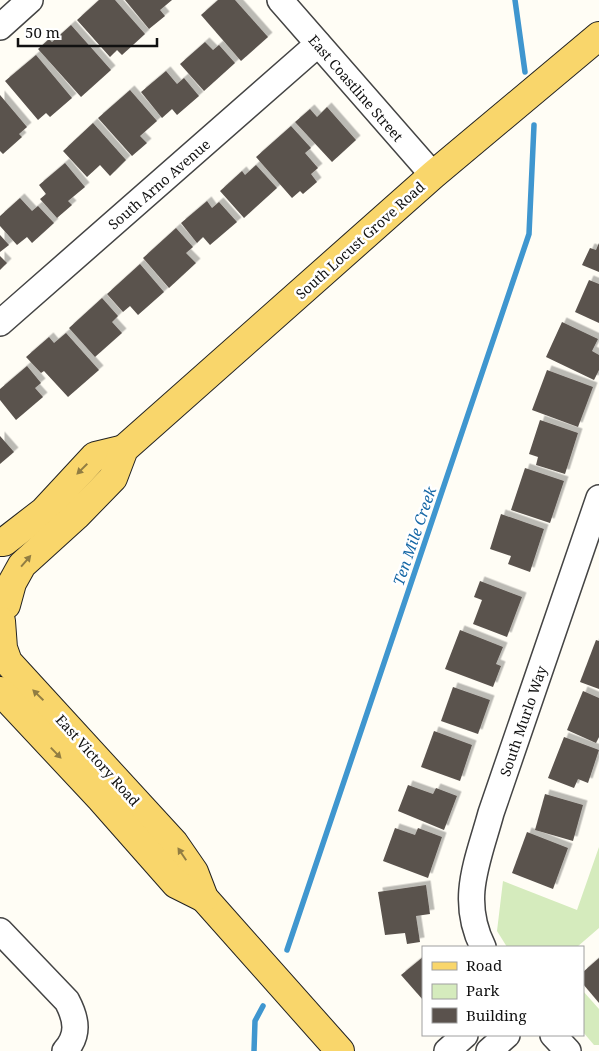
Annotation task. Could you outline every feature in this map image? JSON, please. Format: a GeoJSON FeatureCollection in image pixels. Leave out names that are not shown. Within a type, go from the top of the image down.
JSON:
{"type":"FeatureCollection","features":[{"type":"Feature","properties":{"kind":"main road","name":"South Locust Grove Road"},"geometry":{"type":"LineString","coordinates":[[2,616],[12,583],[22,565],[76,516],[113,478],[124,449],[433,176],[599,36]]}},
{"type":"Feature","properties":{"kind":"main road","name":"South Locust Grove Road"},"geometry":{"type":"LineString","coordinates":[[0,542],[28,525],[44,511],[65,486],[95,456],[124,449]]}},
{"type":"Feature","properties":{"kind":"main road","name":"East Victory Road"},"geometry":{"type":"LineString","coordinates":[[0,570],[6,588],[2,616],[3,648],[8,662],[174,843],[194,872],[204,898],[340,1051]]}},
{"type":"Feature","properties":{"kind":"main road","name":"East Victory Road"},"geometry":{"type":"LineString","coordinates":[[0,691],[101,799],[176,884],[204,898]]}},
{"type":"Feature","properties":{"kind":"street"},"geometry":{"type":"LineString","coordinates":[[0,26],[30,0]]}},
{"type":"Feature","properties":{"kind":"street","name":"East Coastline Street"},"geometry":{"type":"LineString","coordinates":[[280,0],[433,176]]}},
{"type":"Feature","properties":{"kind":"street","name":"South Arno Avenue"},"geometry":{"type":"LineString","coordinates":[[0,323],[318,44]]}},
{"type":"Feature","properties":{"kind":"street","name":"South Murlo Way"},"geometry":{"type":"LineString","coordinates":[[483,946],[474,928],[470,890],[492,813],[599,498]]}},
{"type":"Feature","properties":{"kind":"street"},"geometry":{"type":"LineString","coordinates":[[0,931],[67,1002],[73,1013],[76,1028],[71,1043],[64,1051]]}},
{"type":"Feature","properties":{"kind":"street"},"geometry":{"type":"LineString","coordinates":[[447,1051],[464,1036]]}},
{"type":"Feature","properties":{"kind":"street"},"geometry":{"type":"LineString","coordinates":[[489,1051],[506,1036]]}},
{"type":"Feature","properties":{"kind":"street"},"geometry":{"type":"LineString","coordinates":[[554,1036],[568,1051]]}},
{"type":"Feature","properties":{"kind":"green space"},"geometry":{"type":"Polygon","coordinates":[[[599,847],[599,928],[578,946],[506,946],[497,931],[503,881],[577,910],[599,847]]]}},
{"type":"Feature","properties":{"kind":"green space"},"geometry":{"type":"Polygon","coordinates":[[[584,992],[599,1009],[599,1045],[594,1045],[584,1033],[584,992]]]}},
{"type":"Feature","properties":{"kind":"building"},"geometry":{"type":"Polygon","coordinates":[[[99,0],[115,0],[145,34],[122,55],[117,50],[110,57],[77,20],[99,0]]]}},
{"type":"Feature","properties":{"kind":"building"},"geometry":{"type":"Polygon","coordinates":[[[125,0],[172,0],[160,10],[165,16],[149,29],[125,0]]]}},
{"type":"Feature","properties":{"kind":"building"},"geometry":{"type":"Polygon","coordinates":[[[218,0],[235,0],[268,37],[241,61],[201,15],[218,0]]]}},
{"type":"Feature","properties":{"kind":"building"},"geometry":{"type":"Polygon","coordinates":[[[71,25],[111,70],[81,97],[38,49],[49,39],[52,42],[71,25]]]}},
{"type":"Feature","properties":{"kind":"building"},"geometry":{"type":"Polygon","coordinates":[[[205,42],[213,50],[219,45],[235,63],[204,91],[180,64],[205,42]]]}},
{"type":"Feature","properties":{"kind":"building"},"geometry":{"type":"Polygon","coordinates":[[[36,55],[72,98],[50,117],[46,113],[38,120],[5,81],[36,55]]]}},
{"type":"Feature","properties":{"kind":"building"},"geometry":{"type":"Polygon","coordinates":[[[166,71],[177,84],[184,78],[199,96],[177,115],[172,109],[162,118],[141,92],[166,71]]]}},
{"type":"Feature","properties":{"kind":"building"},"geometry":{"type":"Polygon","coordinates":[[[130,90],[157,121],[140,136],[147,143],[132,156],[98,118],[130,90]]]}},
{"type":"Feature","properties":{"kind":"building"},"geometry":{"type":"Polygon","coordinates":[[[0,95],[27,127],[19,134],[22,137],[3,154],[0,151],[0,95]]]}},
{"type":"Feature","properties":{"kind":"building"},"geometry":{"type":"Polygon","coordinates":[[[327,107],[356,140],[332,162],[295,122],[310,109],[317,117],[327,107]]]}},
{"type":"Feature","properties":{"kind":"building"},"geometry":{"type":"Polygon","coordinates":[[[93,123],[126,160],[110,176],[100,165],[87,177],[63,151],[93,123]]]}},
{"type":"Feature","properties":{"kind":"building"},"geometry":{"type":"Polygon","coordinates":[[[291,126],[311,148],[305,153],[318,168],[311,174],[317,182],[303,194],[300,191],[292,198],[256,157],[291,126]]]}},
{"type":"Feature","properties":{"kind":"building"},"geometry":{"type":"Polygon","coordinates":[[[65,163],[85,187],[68,201],[72,205],[57,218],[40,199],[46,194],[39,185],[65,163]]]}},
{"type":"Feature","properties":{"kind":"building"},"geometry":{"type":"Polygon","coordinates":[[[256,165],[277,188],[244,218],[220,191],[242,171],[245,175],[256,165]]]}},
{"type":"Feature","properties":{"kind":"building"},"geometry":{"type":"Polygon","coordinates":[[[20,198],[32,211],[38,206],[54,223],[32,243],[27,237],[17,245],[0,226],[0,216],[20,198]]]}},
{"type":"Feature","properties":{"kind":"building"},"geometry":{"type":"Polygon","coordinates":[[[207,201],[212,208],[219,202],[237,222],[210,245],[203,237],[197,243],[181,223],[207,201]]]}},
{"type":"Feature","properties":{"kind":"building"},"geometry":{"type":"Polygon","coordinates":[[[176,228],[193,247],[186,253],[196,263],[169,288],[143,258],[176,228]]]}},
{"type":"Feature","properties":{"kind":"building"},"geometry":{"type":"Polygon","coordinates":[[[0,235],[9,245],[0,252],[0,235]]]}},
{"type":"Feature","properties":{"kind":"building"},"geometry":{"type":"Polygon","coordinates":[[[599,243],[599,272],[582,265],[590,248],[596,250],[599,243]]]}},
{"type":"Feature","properties":{"kind":"building"},"geometry":{"type":"Polygon","coordinates":[[[0,256],[7,263],[0,270],[0,256]]]}},
{"type":"Feature","properties":{"kind":"building"},"geometry":{"type":"Polygon","coordinates":[[[140,264],[164,292],[138,315],[130,306],[123,312],[107,294],[140,264]]]}},
{"type":"Feature","properties":{"kind":"building"},"geometry":{"type":"Polygon","coordinates":[[[589,280],[599,284],[599,323],[575,312],[589,280]]]}},
{"type":"Feature","properties":{"kind":"building"},"geometry":{"type":"Polygon","coordinates":[[[102,298],[118,316],[112,322],[122,333],[95,357],[69,328],[102,298]]]}},
{"type":"Feature","properties":{"kind":"building"},"geometry":{"type":"Polygon","coordinates":[[[562,322],[598,339],[592,351],[599,355],[599,370],[594,380],[546,357],[562,322]]]}},
{"type":"Feature","properties":{"kind":"building"},"geometry":{"type":"Polygon","coordinates":[[[66,333],[99,370],[68,397],[44,371],[41,373],[26,357],[49,337],[54,343],[66,333]]]}},
{"type":"Feature","properties":{"kind":"building"},"geometry":{"type":"Polygon","coordinates":[[[27,366],[41,383],[35,388],[43,397],[16,420],[0,400],[0,389],[27,366]]]}},
{"type":"Feature","properties":{"kind":"building"},"geometry":{"type":"Polygon","coordinates":[[[547,370],[593,387],[578,427],[532,410],[547,370]]]}},
{"type":"Feature","properties":{"kind":"building"},"geometry":{"type":"Polygon","coordinates":[[[540,420],[578,433],[565,474],[536,465],[538,457],[529,454],[540,420]]]}},
{"type":"Feature","properties":{"kind":"building"},"geometry":{"type":"Polygon","coordinates":[[[0,436],[14,452],[0,464],[0,436]]]}},
{"type":"Feature","properties":{"kind":"building"},"geometry":{"type":"Polygon","coordinates":[[[525,468],[564,481],[550,523],[511,510],[525,468]]]}},
{"type":"Feature","properties":{"kind":"building"},"geometry":{"type":"Polygon","coordinates":[[[501,514],[544,529],[530,572],[508,564],[511,556],[490,549],[501,514]]]}},
{"type":"Feature","properties":{"kind":"building"},"geometry":{"type":"Polygon","coordinates":[[[480,581],[522,597],[507,637],[473,624],[482,600],[474,597],[480,581]]]}},
{"type":"Feature","properties":{"kind":"building"},"geometry":{"type":"Polygon","coordinates":[[[460,630],[503,647],[496,664],[501,666],[493,687],[445,669],[460,630]]]}},
{"type":"Feature","properties":{"kind":"building"},"geometry":{"type":"Polygon","coordinates":[[[596,640],[599,641],[599,689],[580,682],[596,640]]]}},
{"type":"Feature","properties":{"kind":"building"},"geometry":{"type":"Polygon","coordinates":[[[453,687],[490,700],[478,734],[441,721],[453,687]]]}},
{"type":"Feature","properties":{"kind":"building"},"geometry":{"type":"Polygon","coordinates":[[[583,691],[599,698],[599,737],[596,743],[567,730],[583,691]]]}},
{"type":"Feature","properties":{"kind":"building"},"geometry":{"type":"Polygon","coordinates":[[[434,731],[472,745],[460,781],[421,767],[434,731]]]}},
{"type":"Feature","properties":{"kind":"building"},"geometry":{"type":"Polygon","coordinates":[[[564,737],[599,750],[588,783],[578,779],[574,788],[548,778],[564,737]]]}},
{"type":"Feature","properties":{"kind":"building"},"geometry":{"type":"Polygon","coordinates":[[[408,785],[433,794],[436,788],[457,796],[444,830],[398,811],[408,785]]]}},
{"type":"Feature","properties":{"kind":"building"},"geometry":{"type":"Polygon","coordinates":[[[545,794],[583,805],[573,841],[535,830],[545,794]]]}},
{"type":"Feature","properties":{"kind":"building"},"geometry":{"type":"Polygon","coordinates":[[[395,828],[415,835],[418,828],[442,837],[428,878],[383,861],[395,828]]]}},
{"type":"Feature","properties":{"kind":"building"},"geometry":{"type":"Polygon","coordinates":[[[527,832],[568,848],[553,889],[512,873],[527,832]]]}},
{"type":"Feature","properties":{"kind":"building"},"geometry":{"type":"Polygon","coordinates":[[[426,885],[430,914],[416,916],[420,942],[407,944],[405,933],[385,935],[378,892],[426,885]]]}},
{"type":"Feature","properties":{"kind":"building"},"geometry":{"type":"Polygon","coordinates":[[[422,958],[422,999],[401,975],[422,958]]]}},
{"type":"Feature","properties":{"kind":"building"},"geometry":{"type":"Polygon","coordinates":[[[599,958],[599,1003],[584,985],[584,971],[599,958]]]}},
{"type":"Feature","properties":{"kind":"waterway","name":"Ten Mile Creek"},"geometry":{"type":"LineString","coordinates":[[515,0],[525,72]]}},
{"type":"Feature","properties":{"kind":"waterway","name":"Ten Mile Creek"},"geometry":{"type":"LineString","coordinates":[[287,950],[529,234],[534,125]]}},
{"type":"Feature","properties":{"kind":"waterway","name":"Ten Mile Creek"},"geometry":{"type":"LineString","coordinates":[[254,1051],[255,1021],[263,1006]]}}]}
